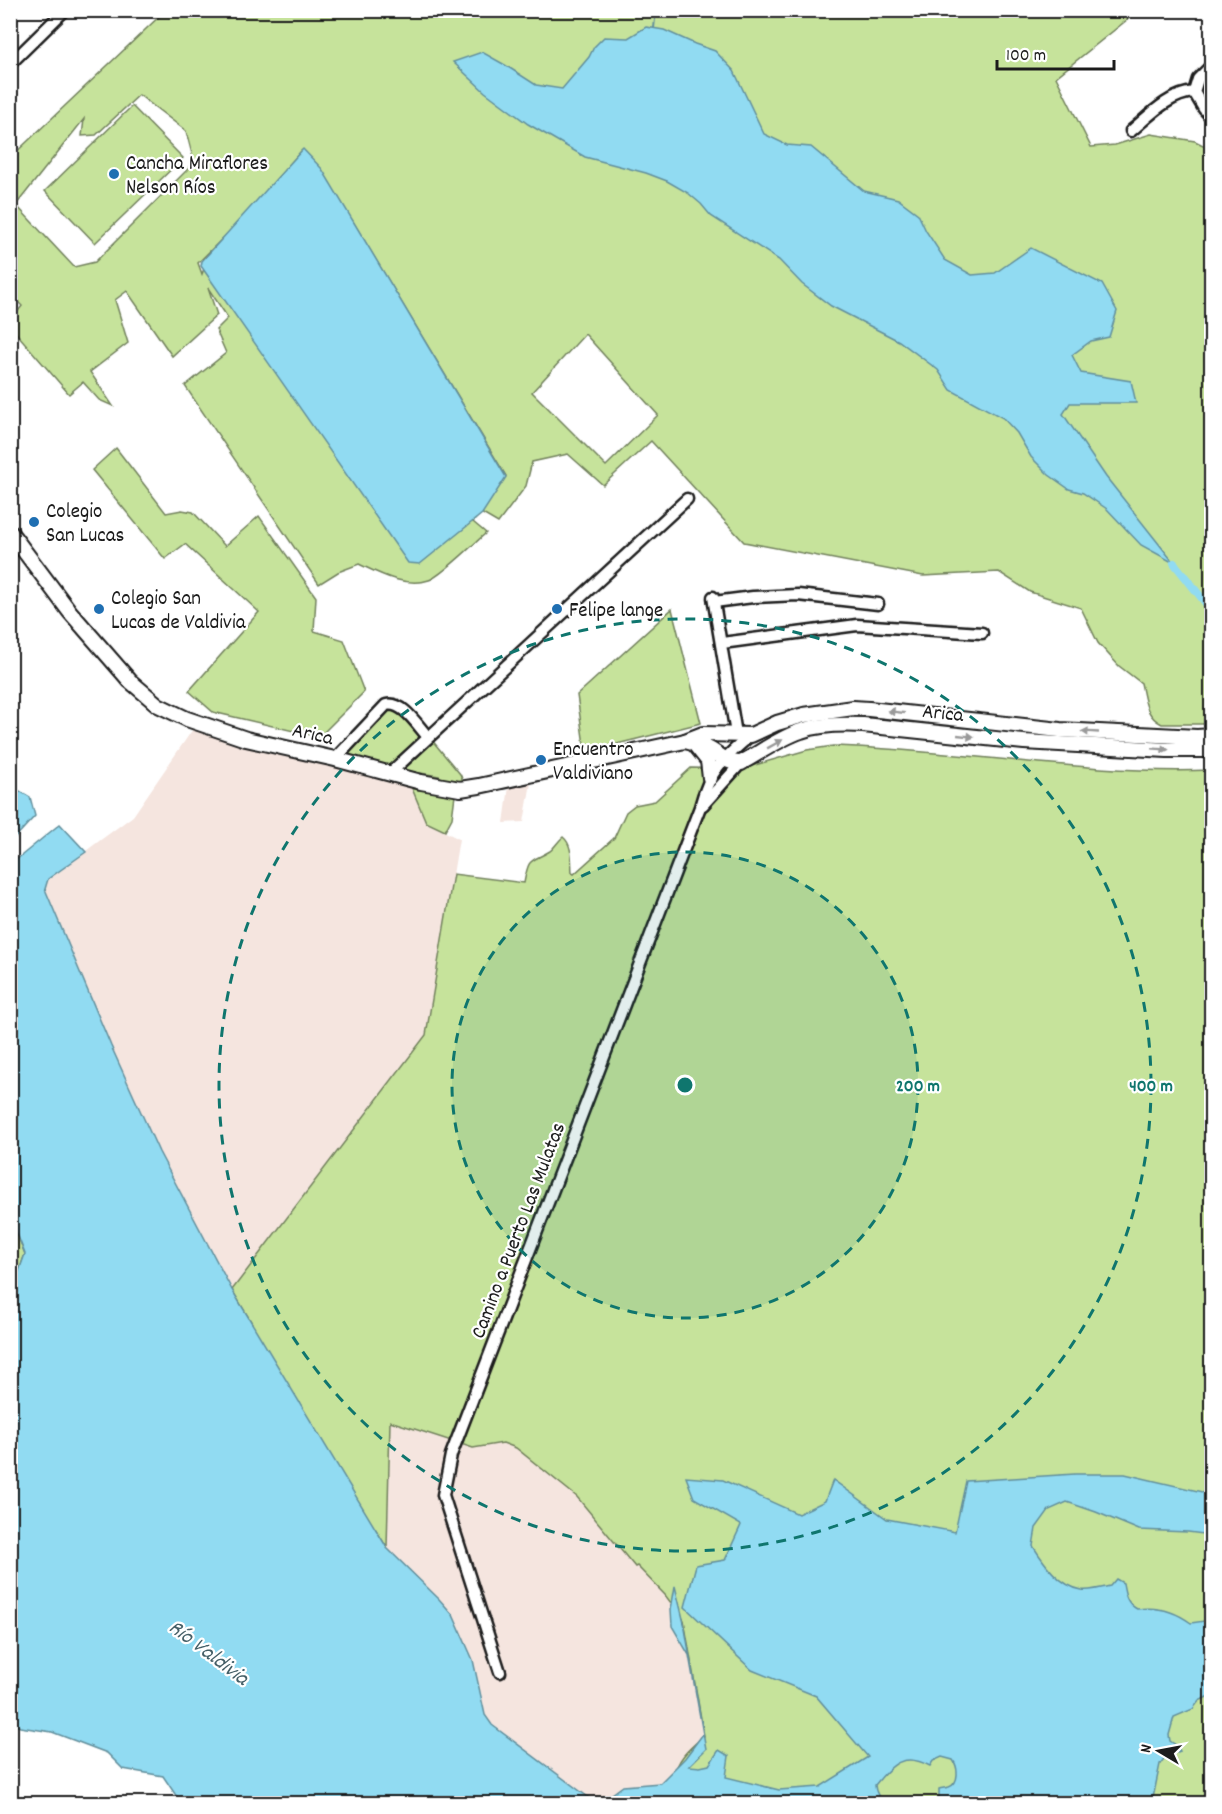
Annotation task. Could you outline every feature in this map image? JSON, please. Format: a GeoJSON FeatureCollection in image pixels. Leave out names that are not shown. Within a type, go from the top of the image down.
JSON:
{"type":"FeatureCollection","features":[{"type":"Feature","properties":{"kind":"main road","name":"Arica"},"geometry":{"type":"LineString","coordinates":[[10,532],[70,612],[130,681],[158,705],[187,719],[246,739],[460,789],[688,742],[703,734],[751,735],[777,723],[804,715],[852,708],[1060,730],[1212,736]]}},
{"type":"Feature","properties":{"kind":"main road","name":"Arica"},"geometry":{"type":"LineString","coordinates":[[741,762],[803,730],[842,724],[1024,742],[1167,750],[1212,750]]}},
{"type":"Feature","properties":{"kind":"main road"},"geometry":{"type":"LineString","coordinates":[[688,742],[708,749],[730,762],[741,762]]}},
{"type":"Feature","properties":{"kind":"main road"},"geometry":{"type":"LineString","coordinates":[[688,742],[700,750],[708,761],[710,778]]}},
{"type":"Feature","properties":{"kind":"street"},"geometry":{"type":"LineString","coordinates":[[10,64],[65,10]]}},
{"type":"Feature","properties":{"kind":"street"},"geometry":{"type":"LineString","coordinates":[[1212,65],[1198,79],[1194,92],[1212,118]]}},
{"type":"Feature","properties":{"kind":"street"},"geometry":{"type":"LineString","coordinates":[[1131,131],[1171,99],[1182,93],[1194,92]]}},
{"type":"Feature","properties":{"kind":"street"},"geometry":{"type":"LineString","coordinates":[[389,774],[687,499]]}},
{"type":"Feature","properties":{"kind":"street"},"geometry":{"type":"LineString","coordinates":[[736,734],[714,599],[798,595],[878,604]]}},
{"type":"Feature","properties":{"kind":"street"},"geometry":{"type":"LineString","coordinates":[[722,643],[856,625],[982,633]]}},
{"type":"Feature","properties":{"kind":"street"},"geometry":{"type":"LineString","coordinates":[[335,759],[390,703],[400,706],[428,737]]}},
{"type":"Feature","properties":{"kind":"street","name":"Camino a Puerto Las Mulatas"},"geometry":{"type":"LineString","coordinates":[[500,1672],[443,1495],[451,1455],[710,778],[724,759],[751,735]]}},
{"type":"Feature","properties":{"kind":"street","name":"Camino a Puerto Las Mulatas"},"geometry":{"type":"LineString","coordinates":[[700,807],[741,762]]}},
{"type":"Feature","properties":{"kind":"shaded area"},"geometry":{"type":"Polygon","coordinates":[[[193,729],[411,786],[426,822],[459,839],[426,1035],[232,1290],[159,1152],[111,1046],[45,889],[48,879],[133,816],[193,729]]]}},
{"type":"Feature","properties":{"kind":"shaded area"},"geometry":{"type":"Polygon","coordinates":[[[531,783],[524,822],[504,823],[509,786],[531,783]]]}},
{"type":"Feature","properties":{"kind":"shaded area"},"geometry":{"type":"Polygon","coordinates":[[[390,1420],[473,1448],[514,1440],[538,1455],[581,1501],[659,1561],[675,1586],[672,1626],[689,1655],[703,1734],[685,1758],[660,1783],[623,1786],[601,1803],[596,1803],[492,1724],[485,1715],[481,1693],[439,1599],[387,1548],[390,1420]]]}},
{"type":"Feature","properties":{"kind":"green space"},"geometry":{"type":"Polygon","coordinates":[[[165,11],[1138,11],[1056,77],[1091,147],[1115,145],[1151,134],[1195,141],[1211,149],[1211,724],[1162,724],[1156,721],[1147,707],[1141,683],[1119,666],[1098,643],[1081,608],[1030,592],[999,572],[923,576],[744,542],[651,441],[603,485],[568,454],[532,462],[526,486],[498,523],[481,513],[473,522],[486,533],[449,566],[429,580],[402,581],[384,576],[359,564],[338,572],[319,584],[185,386],[226,353],[216,330],[228,318],[208,288],[217,315],[172,356],[127,291],[115,300],[128,343],[90,372],[113,406],[99,400],[83,382],[69,394],[11,327],[10,321],[22,306],[11,295],[11,157],[165,11]],[[139,95],[96,135],[82,136],[84,119],[16,205],[74,267],[95,262],[190,167],[192,154],[186,131],[139,95]],[[302,150],[235,226],[198,263],[202,274],[205,266],[302,150]],[[352,220],[501,484],[506,476],[352,220]],[[585,334],[532,392],[606,466],[658,415],[585,334]]]}},
{"type":"Feature","properties":{"kind":"green space","name":"Cancha Miraflores Nelson Ríos"},"geometry":{"type":"Polygon","coordinates":[[[132,106],[183,158],[95,243],[45,191],[132,106]]]}},
{"type":"Feature","properties":{"kind":"green space"},"geometry":{"type":"Polygon","coordinates":[[[116,448],[166,513],[182,510],[193,512],[225,546],[259,516],[316,597],[314,631],[344,640],[364,692],[319,737],[213,712],[189,691],[259,612],[185,544],[165,559],[92,470],[116,448]]]}},
{"type":"Feature","properties":{"kind":"green space"},"geometry":{"type":"Polygon","coordinates":[[[672,609],[701,723],[585,752],[577,695],[672,609]]]}},
{"type":"Feature","properties":{"kind":"green space"},"geometry":{"type":"Polygon","coordinates":[[[388,707],[396,708],[419,733],[419,738],[387,767],[347,756],[347,751],[388,707]]]}},
{"type":"Feature","properties":{"kind":"green space"},"geometry":{"type":"Polygon","coordinates":[[[831,716],[901,719],[1019,734],[1018,736],[813,722],[812,719],[831,716]]]}},
{"type":"Feature","properties":{"kind":"green space"},"geometry":{"type":"Polygon","coordinates":[[[431,739],[460,774],[464,783],[446,781],[439,776],[401,770],[401,765],[431,739]]]}},
{"type":"Feature","properties":{"kind":"green space"},"geometry":{"type":"Polygon","coordinates":[[[833,746],[880,748],[1116,769],[1211,770],[1211,1803],[683,1803],[674,1790],[675,1771],[684,1754],[704,1736],[684,1620],[665,1595],[637,1566],[635,1567],[577,1497],[516,1448],[503,1443],[473,1448],[390,1421],[387,1548],[375,1528],[367,1544],[340,1522],[309,1468],[280,1408],[267,1373],[248,1343],[248,1329],[252,1323],[232,1290],[426,1035],[453,874],[524,883],[531,861],[550,851],[563,837],[570,849],[572,873],[574,874],[614,838],[626,812],[635,805],[655,801],[691,768],[741,769],[807,750],[833,746]]]}},
{"type":"Feature","properties":{"kind":"green space"},"geometry":{"type":"Polygon","coordinates":[[[411,786],[455,795],[452,818],[445,831],[426,822],[411,786]]]}},
{"type":"Feature","properties":{"kind":"green space"},"geometry":{"type":"Polygon","coordinates":[[[10,1216],[25,1254],[19,1271],[11,1259],[10,1216]]]}},
{"type":"Feature","properties":{"kind":"water"},"geometry":{"type":"Polygon","coordinates":[[[646,27],[664,30],[715,51],[734,71],[764,134],[787,145],[811,147],[864,191],[898,199],[918,214],[945,260],[972,275],[995,273],[1031,248],[1102,284],[1117,311],[1109,337],[1091,341],[1072,355],[1081,373],[1131,381],[1136,403],[1070,403],[1063,414],[1106,477],[1174,563],[1141,545],[1107,509],[1083,493],[1069,489],[1049,475],[1031,457],[1017,433],[1003,418],[951,390],[938,370],[899,341],[831,306],[802,284],[779,260],[711,216],[688,193],[667,181],[646,173],[585,157],[528,124],[485,92],[453,62],[482,52],[536,85],[562,89],[604,37],[628,38],[646,27]]]}},
{"type":"Feature","properties":{"kind":"water"},"geometry":{"type":"Polygon","coordinates":[[[303,149],[322,169],[506,477],[482,514],[420,564],[408,563],[201,266],[202,261],[303,149]]]}},
{"type":"Feature","properties":{"kind":"water"},"geometry":{"type":"Polygon","coordinates":[[[11,786],[30,797],[35,816],[11,842],[11,786]]]}},
{"type":"Feature","properties":{"kind":"water","name":"Río Valdivia"},"geometry":{"type":"Polygon","coordinates":[[[60,824],[86,852],[48,879],[45,889],[111,1046],[159,1152],[232,1290],[387,1548],[453,1615],[473,1660],[485,1715],[492,1725],[596,1803],[181,1803],[163,1776],[123,1769],[107,1753],[52,1732],[20,1727],[11,1723],[10,1259],[19,1271],[25,1254],[10,1216],[11,864],[60,824]]]}},
{"type":"Feature","properties":{"kind":"water"},"geometry":{"type":"Polygon","coordinates":[[[1075,1474],[1125,1474],[1211,1494],[1211,1535],[1139,1530],[1067,1502],[1049,1510],[1036,1528],[1033,1546],[1053,1573],[1066,1584],[1074,1588],[1089,1590],[1110,1586],[1116,1579],[1123,1583],[1128,1601],[1137,1609],[1166,1610],[1191,1623],[1211,1620],[1211,1695],[1199,1701],[1193,1709],[1174,1717],[1169,1735],[1170,1741],[1180,1751],[1166,1756],[1160,1764],[1152,1803],[942,1803],[939,1801],[939,1789],[953,1785],[957,1775],[953,1760],[942,1757],[933,1761],[930,1766],[905,1760],[893,1766],[875,1785],[881,1803],[600,1803],[623,1786],[660,1783],[685,1758],[703,1734],[689,1655],[672,1626],[671,1609],[675,1586],[684,1623],[706,1749],[689,1766],[709,1765],[719,1750],[729,1756],[726,1777],[779,1790],[820,1787],[868,1757],[816,1696],[752,1670],[685,1607],[696,1565],[725,1560],[741,1525],[694,1498],[686,1477],[723,1480],[798,1514],[825,1501],[833,1480],[887,1519],[955,1532],[966,1481],[1075,1474]]]}},
{"type":"Feature","properties":{"kind":"waterway"},"geometry":{"type":"LineString","coordinates":[[654,28],[656,10]]}},
{"type":"Feature","properties":{"kind":"waterway"},"geometry":{"type":"LineString","coordinates":[[1174,563],[1212,611]]}},
{"type":"Feature","properties":{"kind":"place","name":"Cancha Miraflores Nelson Ríos"},"geometry":{"type":"Point","coordinates":[114,174]}},
{"type":"Feature","properties":{"kind":"place","name":"Colegio San Lucas"},"geometry":{"type":"Point","coordinates":[34,522]}},
{"type":"Feature","properties":{"kind":"place","name":"Colegio San Lucas de Valdivia"},"geometry":{"type":"Point","coordinates":[99,609]}},
{"type":"Feature","properties":{"kind":"place","name":"Felipe lange"},"geometry":{"type":"Point","coordinates":[557,609]}},
{"type":"Feature","properties":{"kind":"place","name":"Encuentro Valdiviano"},"geometry":{"type":"Point","coordinates":[541,760]}}]}
